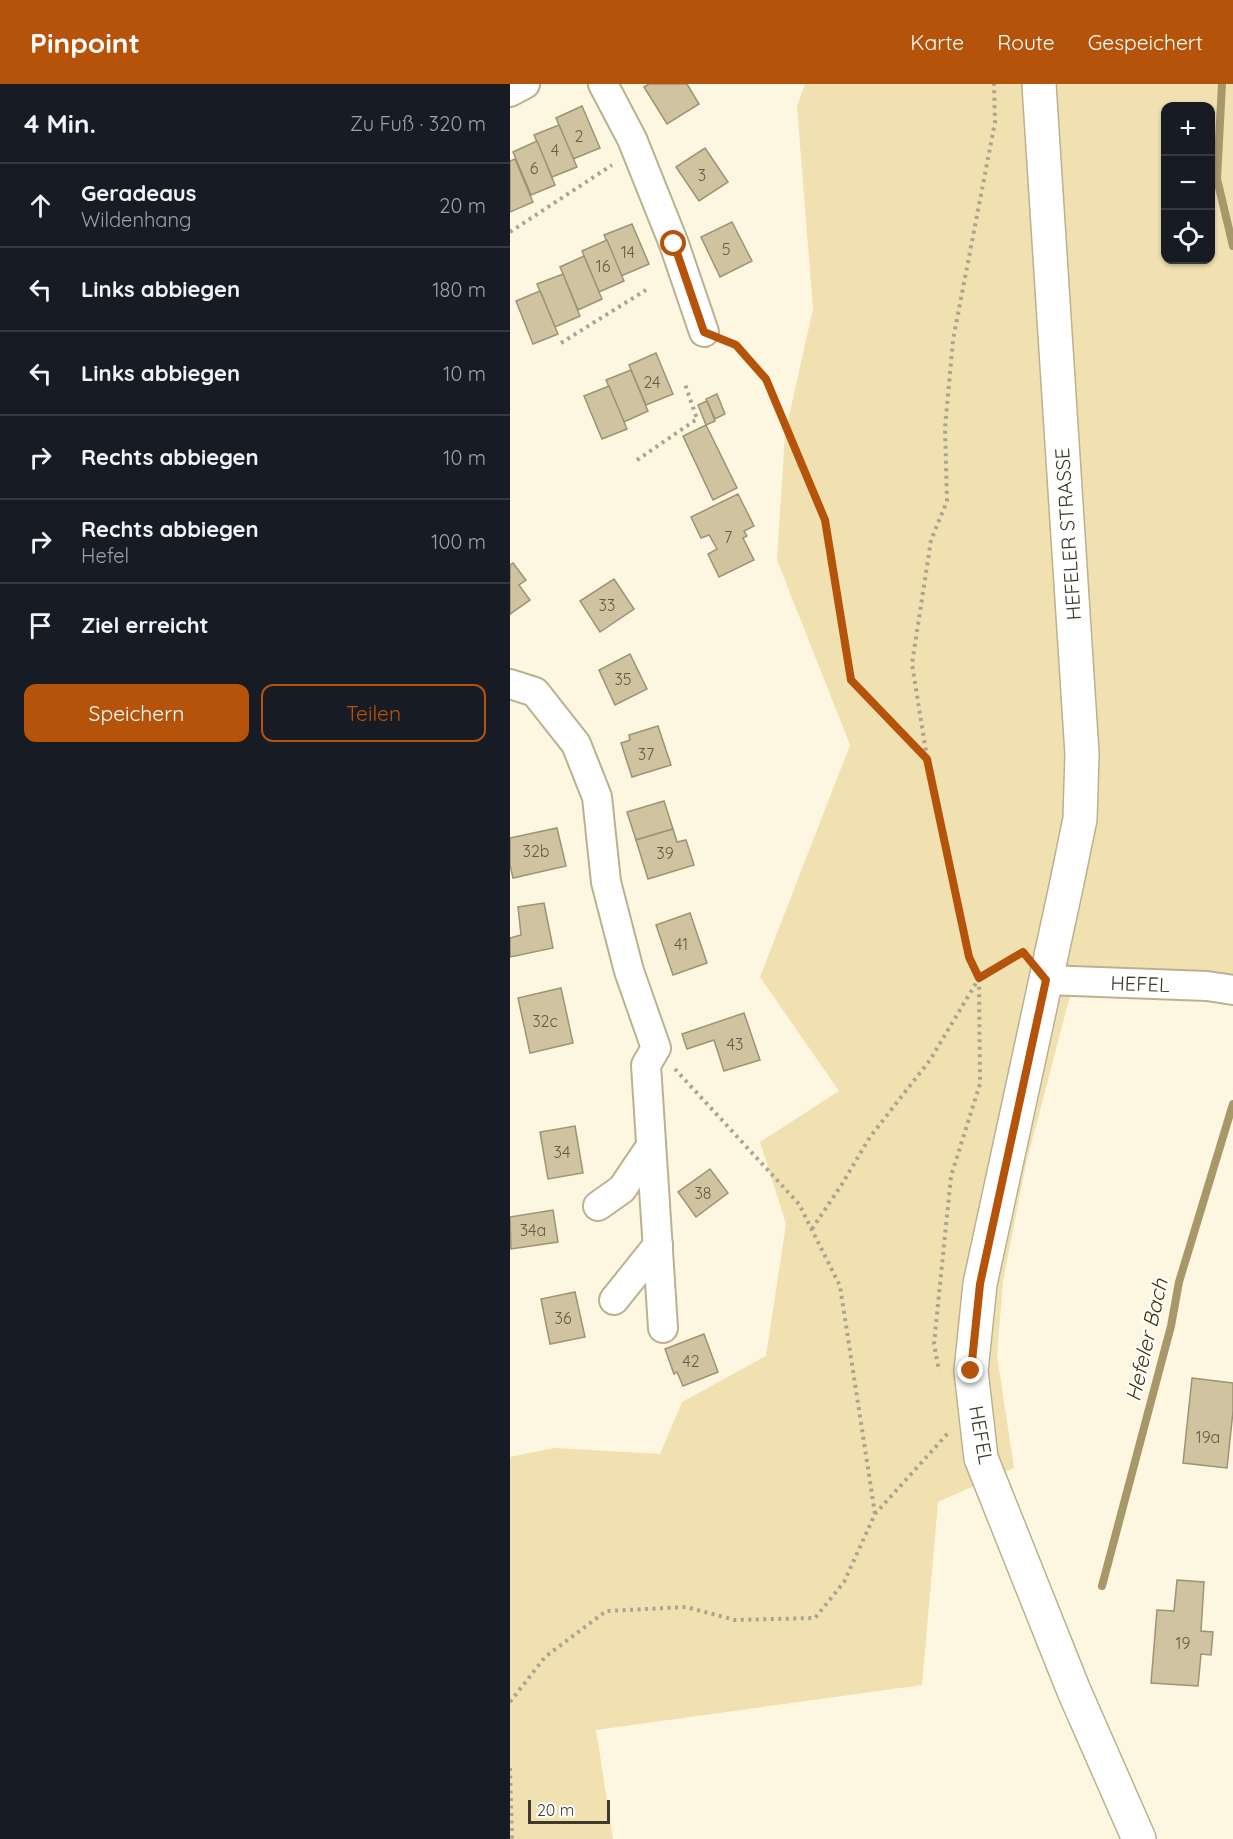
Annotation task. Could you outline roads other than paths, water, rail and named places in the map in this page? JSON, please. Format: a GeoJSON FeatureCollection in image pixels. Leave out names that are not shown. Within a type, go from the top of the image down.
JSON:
{"type":"FeatureCollection","features":[{"type":"Feature","properties":{"kind":"main road","name":"HEFELER STRASSE"},"geometry":{"type":"LineString","coordinates":[[1039,84],[1082,754],[1080,819],[1046,980]]}},
{"type":"Feature","properties":{"kind":"main road","name":"HEFEL"},"geometry":{"type":"LineString","coordinates":[[1046,980],[980,1284],[971,1371],[981,1458],[1074,1691],[1139,1839]]}},
{"type":"Feature","properties":{"kind":"street"},"geometry":{"type":"LineString","coordinates":[[510,92],[525,84]]}},
{"type":"Feature","properties":{"kind":"street"},"geometry":{"type":"LineString","coordinates":[[603,84],[632,139],[674,244],[704,332]]}},
{"type":"Feature","properties":{"kind":"street"},"geometry":{"type":"LineString","coordinates":[[523,688],[576,744],[597,797],[606,882],[629,971],[656,1048],[646,1065],[663,1328]]}},
{"type":"Feature","properties":{"kind":"street","name":"HEFEL"},"geometry":{"type":"LineString","coordinates":[[1046,980],[1207,986],[1233,990]]}},
{"type":"Feature","properties":{"kind":"street"},"geometry":{"type":"LineString","coordinates":[[598,1206],[622,1189],[651,1146]]}},
{"type":"Feature","properties":{"kind":"street"},"geometry":{"type":"LineString","coordinates":[[614,1300],[658,1245]]}},
{"type":"Feature","properties":{"kind":"waterway","name":"Hefeler Bach"},"geometry":{"type":"LineString","coordinates":[[1222,84],[1217,179],[1233,246]]}},
{"type":"Feature","properties":{"kind":"waterway","name":"Hefeler Bach"},"geometry":{"type":"LineString","coordinates":[[1102,1586],[1171,1326],[1179,1282],[1233,1104]]}}]}
